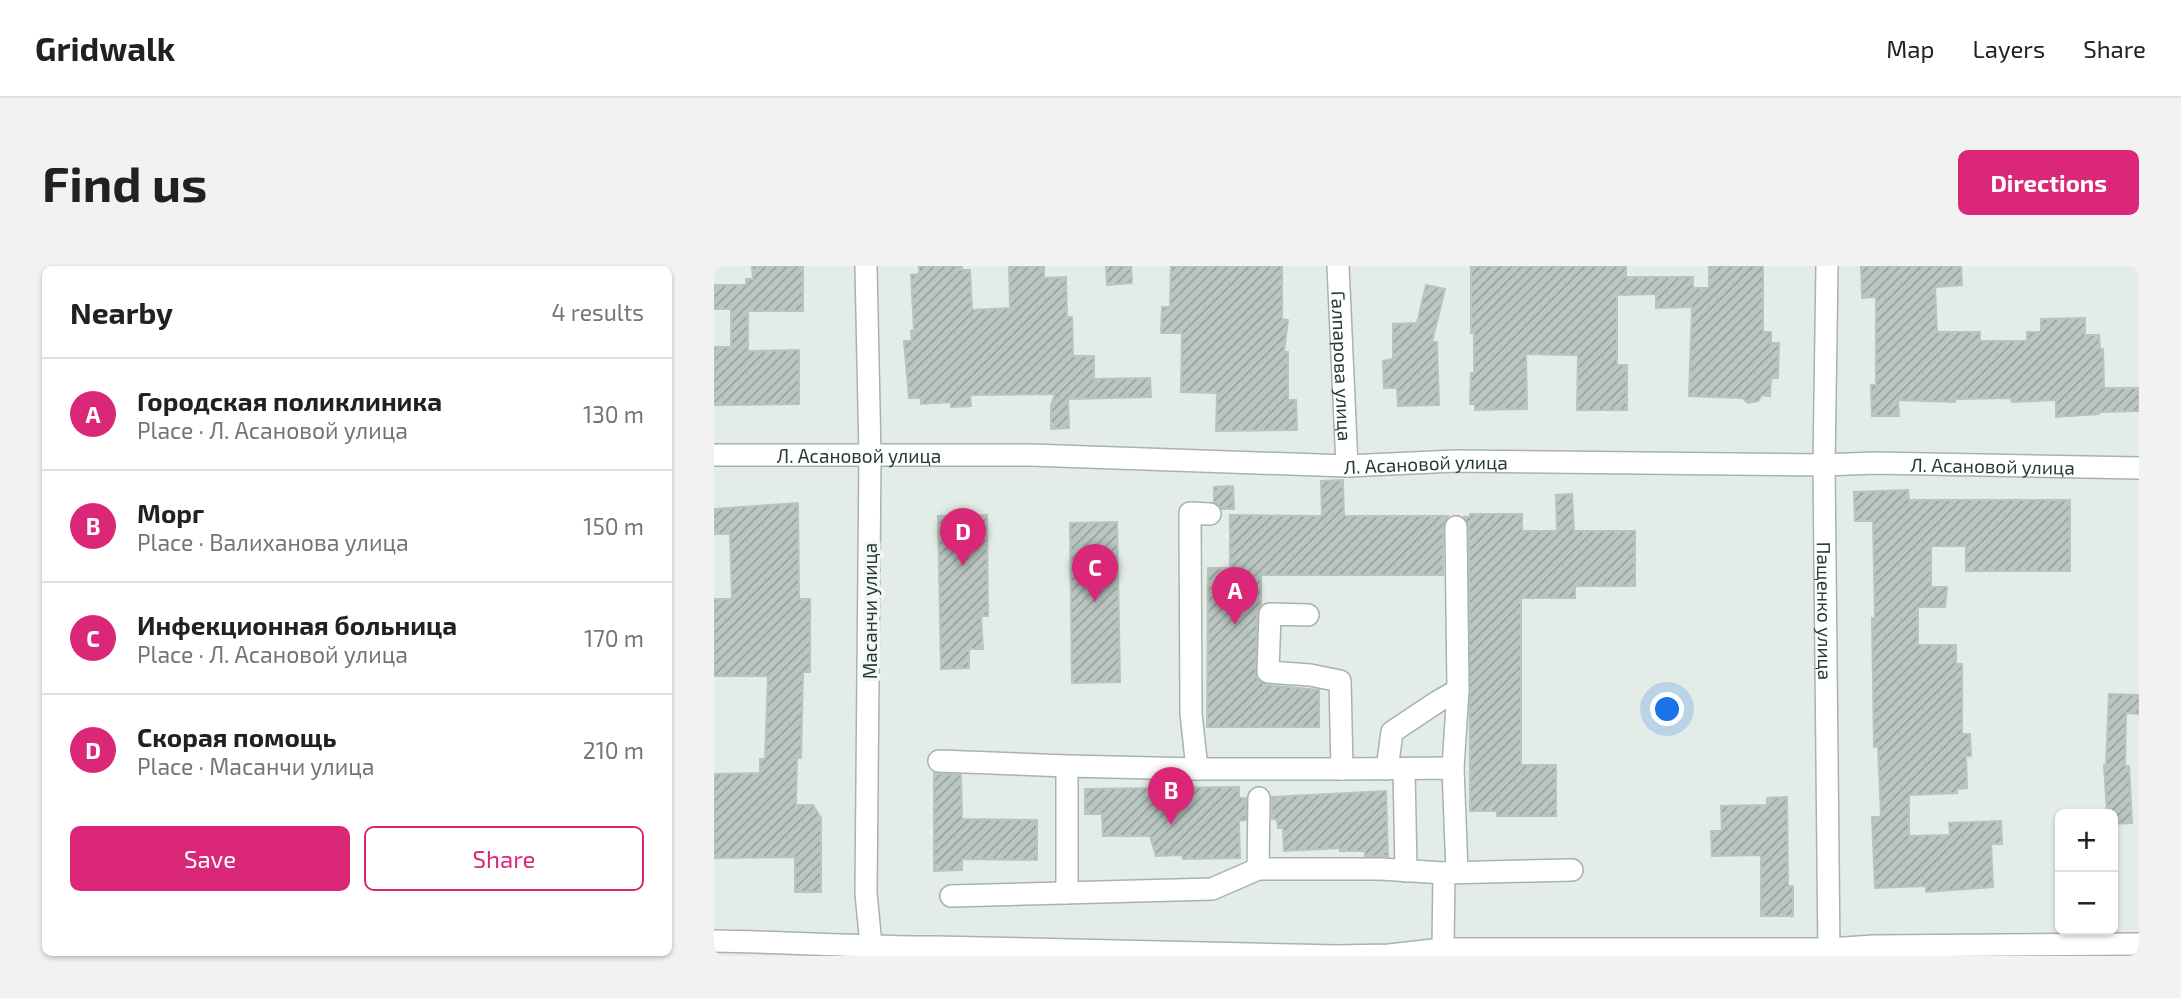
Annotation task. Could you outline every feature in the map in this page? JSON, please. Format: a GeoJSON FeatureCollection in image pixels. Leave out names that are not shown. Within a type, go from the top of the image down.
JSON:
{"type":"FeatureCollection","features":[{"type":"Feature","properties":{"kind":"street","name":"Масанчи улица"},"geometry":{"type":"LineString","coordinates":[[866,266],[870,455],[866,893],[872,952]]}},
{"type":"Feature","properties":{"kind":"street","name":"Галпарова улица"},"geometry":{"type":"LineString","coordinates":[[1338,266],[1347,466]]}},
{"type":"Feature","properties":{"kind":"street","name":"Пащенко улица"},"geometry":{"type":"LineString","coordinates":[[1827,266],[1824,465],[1829,952]]}},
{"type":"Feature","properties":{"kind":"street","name":"Л. Асановой улица"},"geometry":{"type":"LineString","coordinates":[[714,455],[1031,455],[1347,466],[1455,461],[1824,465],[1875,463],[2139,468]]}},
{"type":"Feature","properties":{"kind":"street"},"geometry":{"type":"LineString","coordinates":[[1197,769],[1191,713],[1189,513],[1210,514]]}},
{"type":"Feature","properties":{"kind":"street"},"geometry":{"type":"LineString","coordinates":[[1443,949],[1451,872],[1458,690],[1456,527]]}},
{"type":"Feature","properties":{"kind":"street"},"geometry":{"type":"LineString","coordinates":[[1308,615],[1270,614],[1268,672],[1310,675],[1340,681],[1342,769]]}},
{"type":"Feature","properties":{"kind":"street"},"geometry":{"type":"LineString","coordinates":[[1406,871],[1392,732],[1458,690]]}},
{"type":"Feature","properties":{"kind":"street"},"geometry":{"type":"LineString","coordinates":[[939,761],[1197,769],[1453,768]]}},
{"type":"Feature","properties":{"kind":"street"},"geometry":{"type":"LineString","coordinates":[[1066,766],[1067,893]]}},
{"type":"Feature","properties":{"kind":"street"},"geometry":{"type":"LineString","coordinates":[[1258,869],[1259,798]]}},
{"type":"Feature","properties":{"kind":"street"},"geometry":{"type":"LineString","coordinates":[[951,896],[1212,889],[1258,869],[1451,872],[1572,870]]}},
{"type":"Feature","properties":{"kind":"street"},"geometry":{"type":"LineString","coordinates":[[714,941],[842,943],[872,952],[1337,956],[1389,955],[1443,949],[1652,953],[1829,952],[1874,946],[2139,944]]}},
{"type":"Feature","properties":{"kind":"building"},"geometry":{"type":"Polygon","coordinates":[[[752,266],[803,266],[803,311],[748,311],[748,351],[799,350],[799,404],[714,405],[714,347],[731,347],[731,309],[714,309],[714,285],[746,285],[746,279],[753,279],[752,266]]]}},
{"type":"Feature","properties":{"kind":"building"},"geometry":{"type":"Polygon","coordinates":[[[919,266],[962,266],[962,270],[970,270],[972,310],[1010,308],[1009,266],[1044,266],[1044,278],[1066,277],[1067,317],[1072,317],[1073,356],[1094,356],[1094,379],[1150,378],[1151,397],[1068,399],[1069,428],[1051,429],[1051,405],[1055,394],[970,395],[971,406],[951,407],[951,402],[921,404],[921,398],[909,398],[904,341],[912,341],[911,331],[914,330],[911,275],[919,274],[919,266]]]}},
{"type":"Feature","properties":{"kind":"building"},"geometry":{"type":"Polygon","coordinates":[[[1106,266],[1131,266],[1132,283],[1107,285],[1106,266]]]}},
{"type":"Feature","properties":{"kind":"building"},"geometry":{"type":"Polygon","coordinates":[[[1171,266],[1282,266],[1282,319],[1288,320],[1284,352],[1288,352],[1288,400],[1296,400],[1297,430],[1216,431],[1217,393],[1181,392],[1182,333],[1161,333],[1162,307],[1170,307],[1171,266]]]}},
{"type":"Feature","properties":{"kind":"building"},"geometry":{"type":"Polygon","coordinates":[[[1471,266],[1626,266],[1626,277],[1693,277],[1693,288],[1709,288],[1709,266],[1763,266],[1763,332],[1771,332],[1771,343],[1779,343],[1778,378],[1771,378],[1770,396],[1762,395],[1758,401],[1748,403],[1742,398],[1689,396],[1692,307],[1656,308],[1656,294],[1617,295],[1617,365],[1627,365],[1627,410],[1577,410],[1578,355],[1526,354],[1527,409],[1475,410],[1475,404],[1470,404],[1471,373],[1474,373],[1471,266]]]}},
{"type":"Feature","properties":{"kind":"building"},"geometry":{"type":"Polygon","coordinates":[[[1861,266],[1961,266],[1962,285],[1935,287],[1937,332],[1980,332],[1980,341],[2027,341],[2027,332],[2041,332],[2041,319],[2085,318],[2085,335],[2099,335],[2100,349],[2103,349],[2104,388],[2139,388],[2139,411],[2056,417],[2056,400],[1898,400],[1899,416],[1872,416],[1871,385],[1876,385],[1876,297],[1862,298],[1861,266]]]}},
{"type":"Feature","properties":{"kind":"building"},"geometry":{"type":"Polygon","coordinates":[[[1426,285],[1445,289],[1432,342],[1437,342],[1439,405],[1398,406],[1397,388],[1384,388],[1383,361],[1393,359],[1393,324],[1417,323],[1426,285]]]}},
{"type":"Feature","properties":{"kind":"building"},"geometry":{"type":"Polygon","coordinates":[[[1343,480],[1344,516],[1448,516],[1443,527],[1443,575],[1261,575],[1256,677],[1266,685],[1319,690],[1319,727],[1207,727],[1208,568],[1230,568],[1230,515],[1322,516],[1321,481],[1343,480]]]}},
{"type":"Feature","properties":{"kind":"building"},"geometry":{"type":"Polygon","coordinates":[[[1233,486],[1234,509],[1222,509],[1214,502],[1214,487],[1233,486]]]}},
{"type":"Feature","properties":{"kind":"building"},"geometry":{"type":"Polygon","coordinates":[[[1908,490],[1909,500],[2070,500],[2070,571],[1966,571],[1966,546],[1931,546],[1931,587],[1947,587],[1945,607],[1918,607],[1918,645],[1956,645],[1956,664],[1962,664],[1962,734],[1970,734],[1971,756],[1966,756],[1967,788],[1957,789],[1957,793],[1909,795],[1909,836],[1950,835],[1949,823],[2001,821],[2002,844],[1991,844],[1993,887],[1926,892],[1926,886],[1875,888],[1872,817],[1881,817],[1878,746],[1874,747],[1873,521],[1855,521],[1854,492],[1908,490]]]}},
{"type":"Feature","properties":{"kind":"building"},"geometry":{"type":"Polygon","coordinates":[[[1572,494],[1574,531],[1635,531],[1635,586],[1575,586],[1575,598],[1521,598],[1521,765],[1556,765],[1556,816],[1497,816],[1497,811],[1470,811],[1469,527],[1464,517],[1470,517],[1470,514],[1522,514],[1522,531],[1557,531],[1556,495],[1572,494]]]}},
{"type":"Feature","properties":{"kind":"building"},"geometry":{"type":"Polygon","coordinates":[[[798,503],[799,599],[810,599],[810,672],[803,672],[801,758],[797,758],[796,805],[813,805],[821,818],[821,892],[795,892],[795,857],[714,858],[714,774],[760,773],[760,759],[765,759],[768,676],[714,676],[714,599],[732,599],[730,534],[714,534],[714,509],[798,503]]]}},
{"type":"Feature","properties":{"kind":"building"},"geometry":{"type":"Polygon","coordinates":[[[987,515],[988,616],[981,616],[983,649],[969,649],[969,668],[941,669],[938,516],[987,515]]]}},
{"type":"Feature","properties":{"kind":"building"},"geometry":{"type":"Polygon","coordinates":[[[1117,522],[1120,682],[1072,683],[1070,523],[1117,522]]]}},
{"type":"Feature","properties":{"kind":"building"},"geometry":{"type":"Polygon","coordinates":[[[2109,694],[2139,695],[2139,714],[2126,713],[2125,766],[2129,766],[2132,823],[2118,824],[2118,809],[2107,809],[2109,694]]]}},
{"type":"Feature","properties":{"kind":"building"},"geometry":{"type":"Polygon","coordinates":[[[934,773],[961,775],[962,819],[1037,820],[1037,860],[962,859],[962,870],[934,871],[934,773]]]}},
{"type":"Feature","properties":{"kind":"building"},"geometry":{"type":"Polygon","coordinates":[[[1239,787],[1239,798],[1246,798],[1246,820],[1239,821],[1240,858],[1183,859],[1182,855],[1156,856],[1150,836],[1103,836],[1102,814],[1085,814],[1085,789],[1239,787]]]}},
{"type":"Feature","properties":{"kind":"building"},"geometry":{"type":"Polygon","coordinates":[[[1386,791],[1388,856],[1365,856],[1365,851],[1340,851],[1340,848],[1284,851],[1283,828],[1278,828],[1277,819],[1272,819],[1272,797],[1386,791]]]}},
{"type":"Feature","properties":{"kind":"building"},"geometry":{"type":"Polygon","coordinates":[[[1787,797],[1788,886],[1793,886],[1793,916],[1761,916],[1761,855],[1712,856],[1711,831],[1722,831],[1721,806],[1767,805],[1767,798],[1787,797]]]}},
{"type":"Feature","properties":{"kind":"place","name":"Скорая помощь"},"geometry":{"type":"Point","coordinates":[963,566]}},
{"type":"Feature","properties":{"kind":"place","name":"Инфекционная больница"},"geometry":{"type":"Point","coordinates":[1095,602]}},
{"type":"Feature","properties":{"kind":"place","name":"Городская поликлиника"},"geometry":{"type":"Point","coordinates":[1235,625]}},
{"type":"Feature","properties":{"kind":"place","name":"Морг"},"geometry":{"type":"Point","coordinates":[1171,825]}}]}
